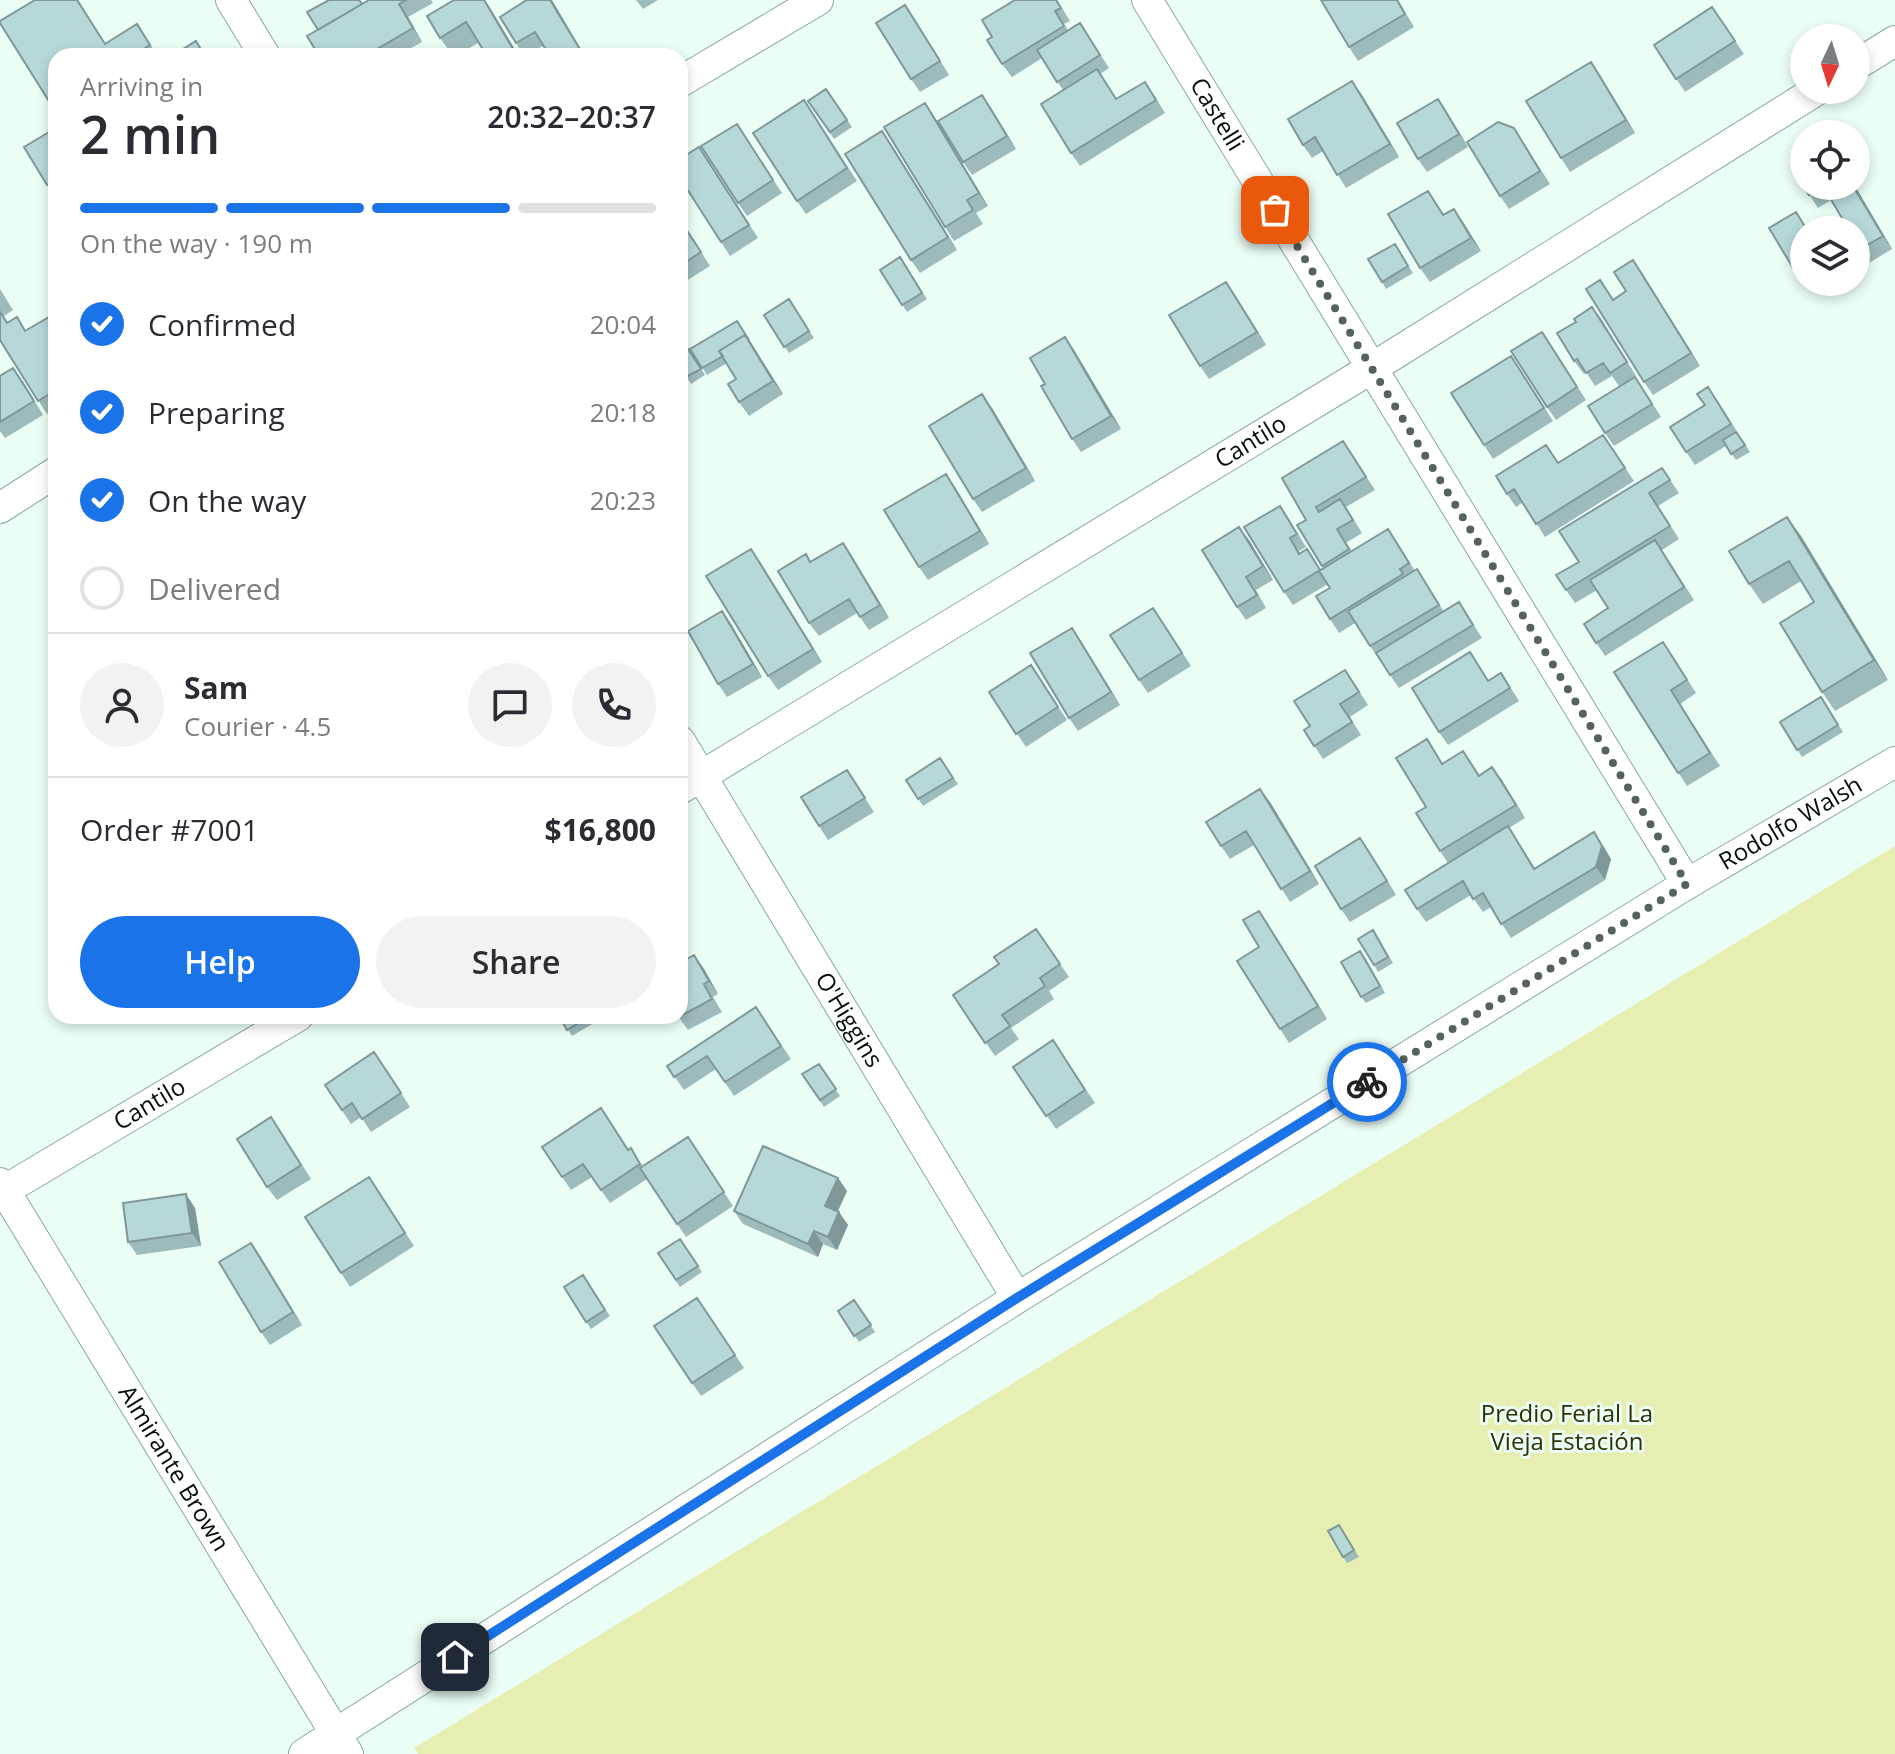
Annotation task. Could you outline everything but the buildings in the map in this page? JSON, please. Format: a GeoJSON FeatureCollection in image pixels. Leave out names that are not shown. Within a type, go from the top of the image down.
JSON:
{"type":"FeatureCollection","features":[{"type":"Feature","properties":{"kind":"street"},"geometry":{"type":"LineString","coordinates":[[231,0],[260,48]]}},
{"type":"Feature","properties":{"kind":"street"},"geometry":{"type":"LineString","coordinates":[[688,77],[818,0]]}},
{"type":"Feature","properties":{"kind":"street","name":"Castelli"},"geometry":{"type":"LineString","coordinates":[[1147,0],[1687,884]]}},
{"type":"Feature","properties":{"kind":"street"},"geometry":{"type":"LineString","coordinates":[[1870,56],[1895,41]]}},
{"type":"Feature","properties":{"kind":"street","name":"Cantilo"},"geometry":{"type":"LineString","coordinates":[[691,782],[1372,368],[1795,104]]}},
{"type":"Feature","properties":{"kind":"street"},"geometry":{"type":"LineString","coordinates":[[0,508],[48,477]]}},
{"type":"Feature","properties":{"kind":"street","name":"Rodolfo Walsh"},"geometry":{"type":"LineString","coordinates":[[304,1754],[342,1744],[1017,1298],[1687,884],[1895,762]]}},
{"type":"Feature","properties":{"kind":"street","name":"O'Higgins"},"geometry":{"type":"LineString","coordinates":[[691,782],[1017,1298]]}},
{"type":"Feature","properties":{"kind":"street","name":"Cantilo"},"geometry":{"type":"LineString","coordinates":[[2,1189],[284,1024]]}},
{"type":"Feature","properties":{"kind":"street","name":"Almirante Brown"},"geometry":{"type":"LineString","coordinates":[[2,1189],[342,1744]]}},
{"type":"Feature","properties":{"kind":"green space","name":"Predio Ferial La Vieja Estación"},"geometry":{"type":"Polygon","coordinates":[[[1895,846],[1895,1754],[418,1754],[414,1748],[1895,846]]]}},
{"type":"Feature","properties":{"kind":"way so far"},"geometry":{"type":"LineString","coordinates":[[1275,210],[1687,884],[1367,1082]]}},
{"type":"Feature","properties":{"kind":"route"},"geometry":{"type":"LineString","coordinates":[[455,1657],[1017,1298],[1367,1082]]}}]}
